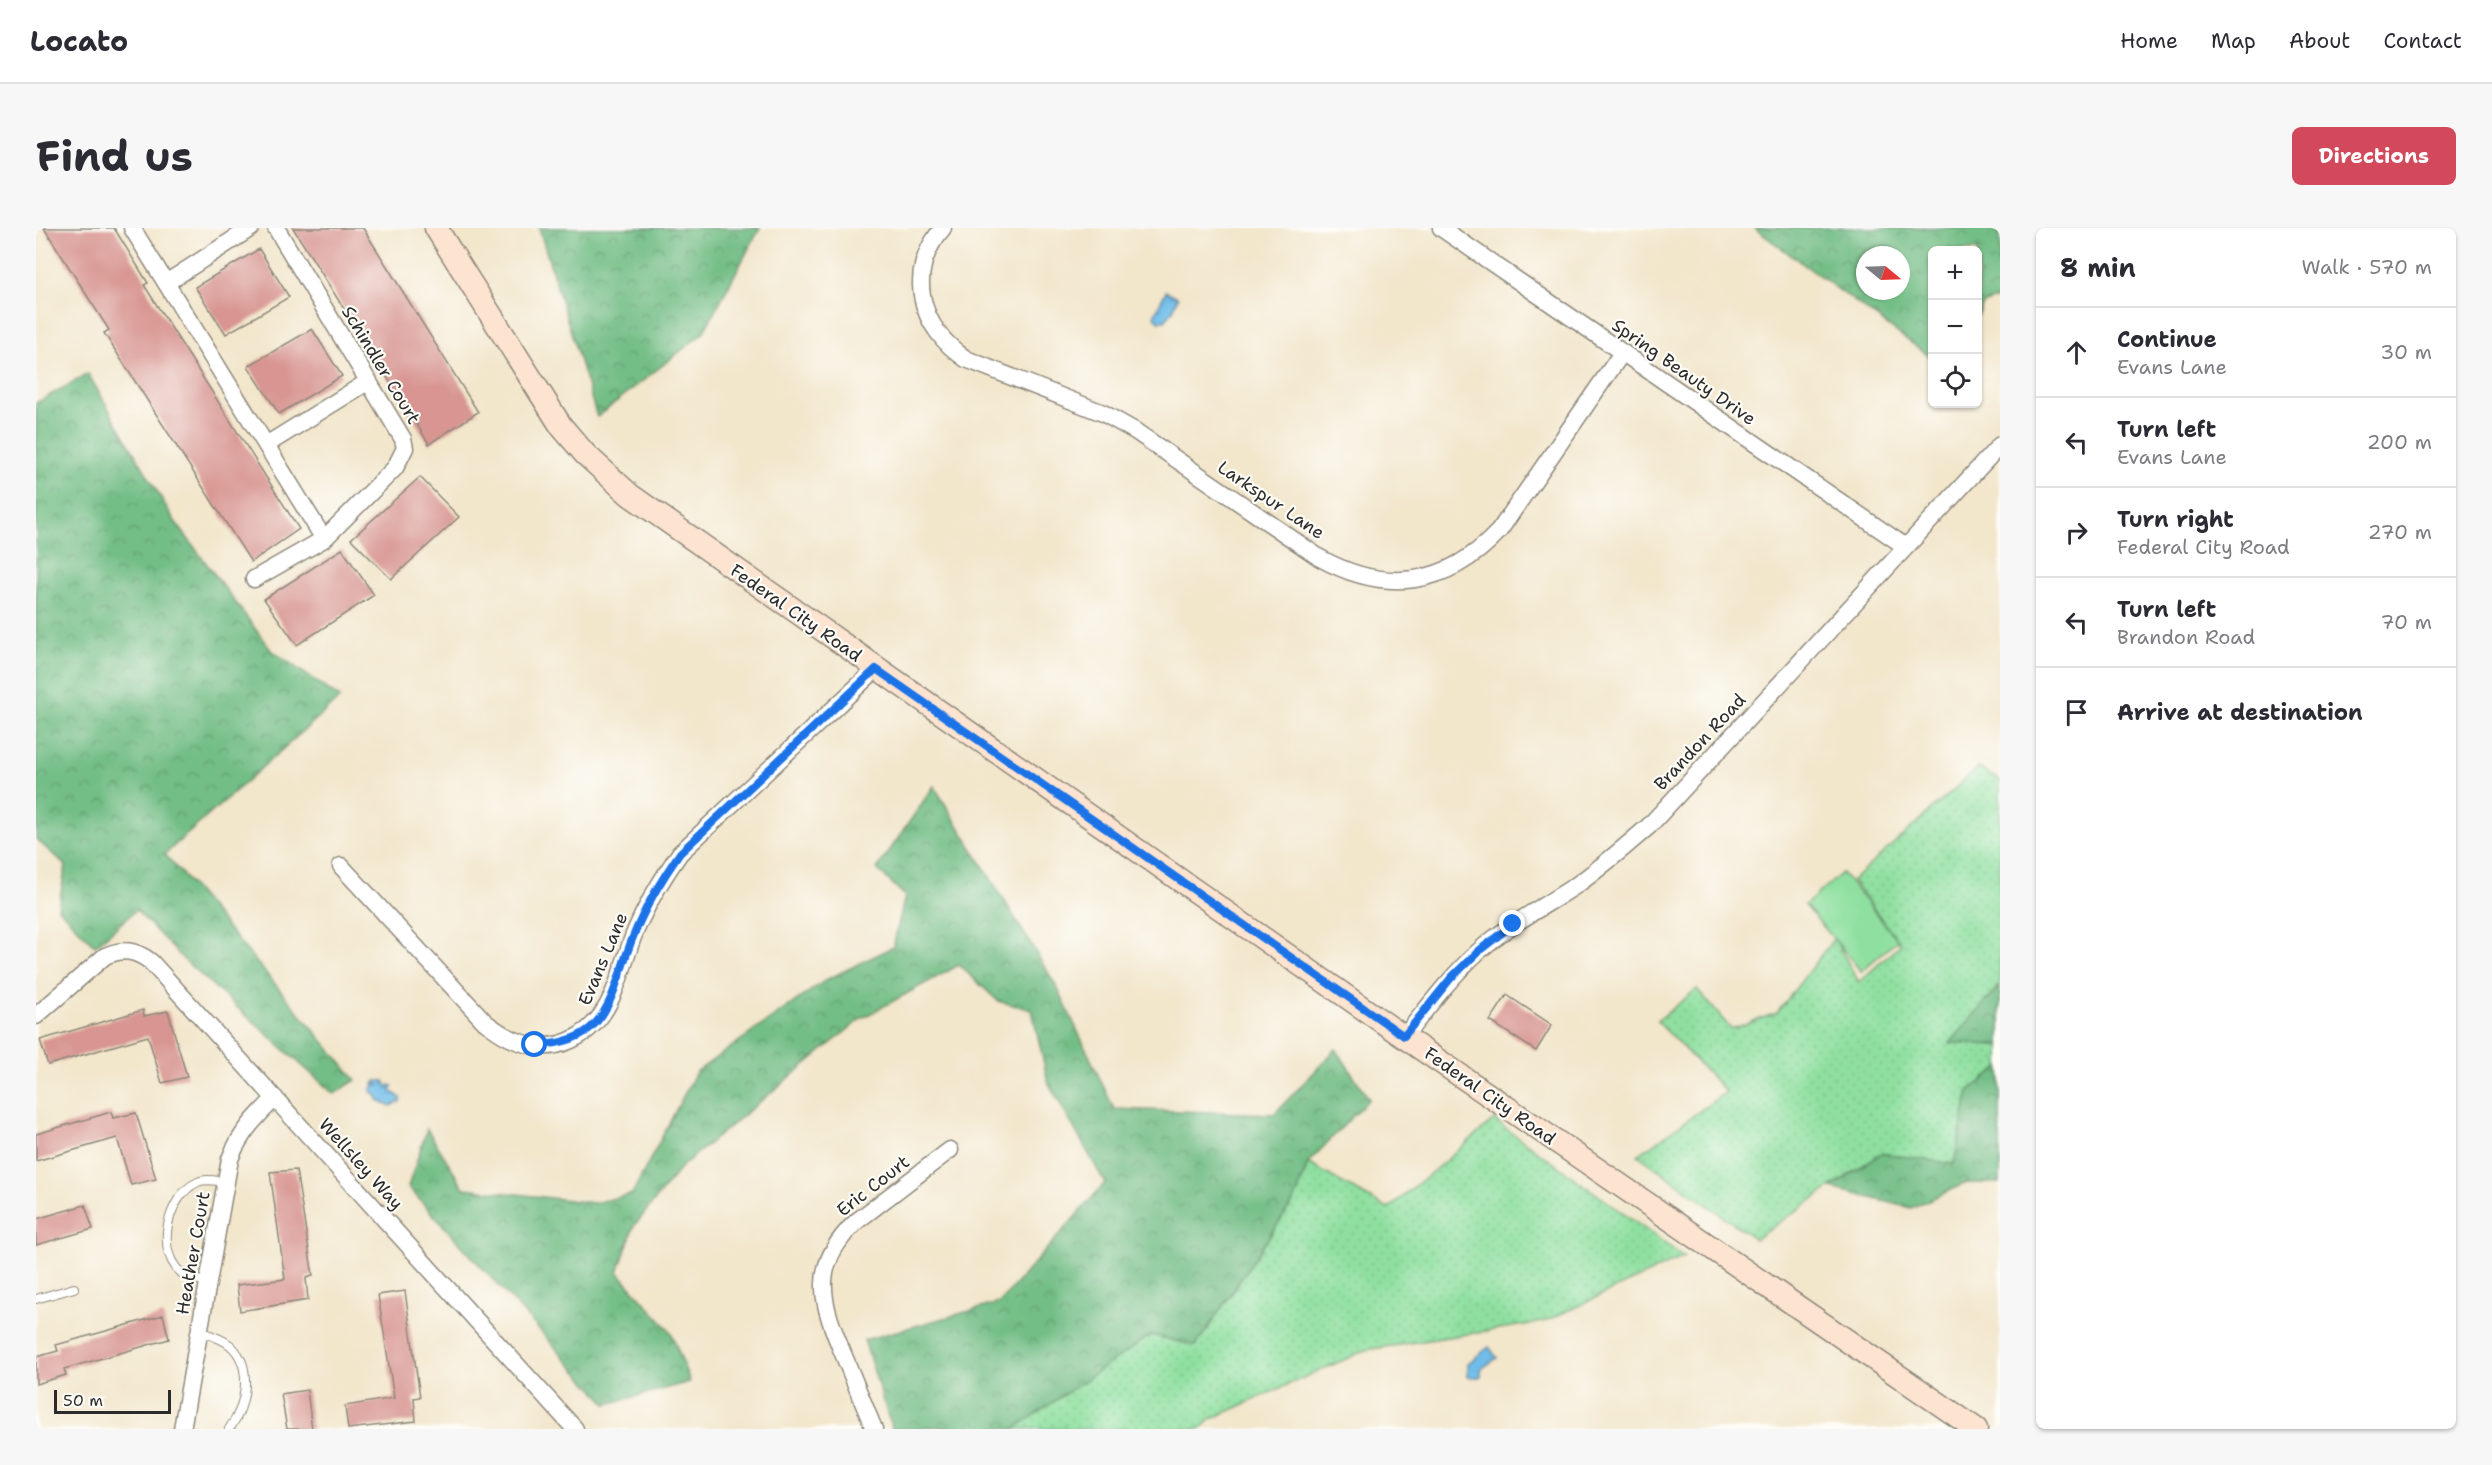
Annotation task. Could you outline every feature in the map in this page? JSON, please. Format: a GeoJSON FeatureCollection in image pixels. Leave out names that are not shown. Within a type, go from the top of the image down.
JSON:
{"type":"FeatureCollection","features":[{"type":"Feature","properties":{"kind":"street"},"geometry":{"type":"LineString","coordinates":[[132,228],[324,538]]}},
{"type":"Feature","properties":{"kind":"street"},"geometry":{"type":"LineString","coordinates":[[166,283],[251,228]]}},
{"type":"Feature","properties":{"kind":"street","name":"Schindler Court"},"geometry":{"type":"LineString","coordinates":[[254,579],[324,538],[395,468],[405,448],[403,439],[369,381],[276,228]]}},
{"type":"Feature","properties":{"kind":"street","name":"Federal City Road"},"geometry":{"type":"LineString","coordinates":[[436,228],[561,426],[585,454],[630,495],[1404,1036],[1976,1429]]}},
{"type":"Feature","properties":{"kind":"street","name":"Larkspur Lane"},"geometry":{"type":"LineString","coordinates":[[943,228],[927,252],[922,271],[921,290],[930,322],[950,348],[966,359],[1103,413],[1135,431],[1320,558],[1340,569],[1380,580],[1403,581],[1424,578],[1446,571],[1485,546],[1499,531],[1622,353]]}},
{"type":"Feature","properties":{"kind":"street","name":"Spring Beauty Drive"},"geometry":{"type":"LineString","coordinates":[[1441,228],[1906,547]]}},
{"type":"Feature","properties":{"kind":"street"},"geometry":{"type":"LineString","coordinates":[[266,445],[369,381]]}},
{"type":"Feature","properties":{"kind":"street","name":"Brandon Road"},"geometry":{"type":"LineString","coordinates":[[1404,1036],[1451,978],[1480,950],[1513,924],[1578,884],[1649,826],[2000,445]]}},
{"type":"Feature","properties":{"kind":"street","name":"Evans Lane"},"geometry":{"type":"LineString","coordinates":[[341,866],[485,1022],[508,1037],[522,1042],[556,1045],[570,1041],[587,1031],[601,1017],[613,994],[633,938],[653,893],[680,853],[876,669]]}},
{"type":"Feature","properties":{"kind":"street","name":"Wellsley Way"},"geometry":{"type":"LineString","coordinates":[[36,1016],[105,956],[117,951],[141,954],[151,962],[575,1429]]}},
{"type":"Feature","properties":{"kind":"street","name":"Heather Court"},"geometry":{"type":"LineString","coordinates":[[182,1429],[230,1159],[236,1142],[247,1127],[275,1098]]}},
{"type":"Feature","properties":{"kind":"street","name":"Eric Court"},"geometry":{"type":"LineString","coordinates":[[874,1429],[827,1316],[824,1283],[827,1264],[839,1240],[857,1221],[950,1150]]}},
{"type":"Feature","properties":{"kind":"lane"},"geometry":{"type":"LineString","coordinates":[[208,1282],[187,1277],[175,1267],[169,1253],[168,1226],[171,1213],[178,1201],[194,1184],[201,1180],[226,1182]]}},
{"type":"Feature","properties":{"kind":"lane"},"geometry":{"type":"LineString","coordinates":[[36,1299],[74,1288]]}},
{"type":"Feature","properties":{"kind":"lane"},"geometry":{"type":"LineString","coordinates":[[199,1331],[231,1346],[244,1371],[244,1401],[229,1429]]}},
{"type":"Feature","properties":{"kind":"green space"},"geometry":{"type":"Polygon","coordinates":[[[539,228],[760,228],[703,333],[597,417],[539,228]]]}},
{"type":"Feature","properties":{"kind":"green space"},"geometry":{"type":"Polygon","coordinates":[[[1754,228],[2000,228],[2000,297],[1982,306],[1982,246],[1928,246],[1928,355],[1754,228]]]}},
{"type":"Feature","properties":{"kind":"green space"},"geometry":{"type":"Polygon","coordinates":[[[88,374],[174,520],[271,650],[340,698],[165,854],[356,1080],[334,1094],[183,959],[136,910],[95,946],[58,908],[66,866],[36,839],[36,403],[88,374]]]}},
{"type":"Feature","properties":{"kind":"green space"},"geometry":{"type":"Polygon","coordinates":[[[1978,768],[2000,780],[2000,985],[1951,1043],[2000,1045],[2000,1067],[1969,1091],[1954,1165],[1881,1153],[1755,1239],[1638,1155],[1726,1092],[1657,1021],[1697,989],[1731,1029],[1777,1013],[1834,938],[1859,982],[1901,944],[1852,881],[1978,768]]]}},
{"type":"Feature","properties":{"kind":"green space"},"geometry":{"type":"Polygon","coordinates":[[[934,786],[1057,987],[1114,1109],[1274,1114],[1336,1049],[1369,1099],[1308,1163],[1296,1197],[1196,1346],[1151,1335],[1014,1429],[925,1427],[923,1429],[892,1429],[864,1340],[999,1303],[1105,1183],[1048,1082],[1032,1010],[998,1001],[959,965],[862,1018],[683,1165],[634,1226],[618,1272],[671,1332],[690,1382],[607,1404],[408,1187],[427,1129],[464,1188],[594,1203],[632,1194],[696,1072],[826,980],[893,947],[905,896],[877,869],[934,786]]]}},
{"type":"Feature","properties":{"kind":"green space"},"geometry":{"type":"Polygon","coordinates":[[[1842,873],[1898,940],[1861,971],[1805,905],[1842,873]]]}},
{"type":"Feature","properties":{"kind":"green space"},"geometry":{"type":"Polygon","coordinates":[[[2000,985],[2000,1045],[1950,1043],[2000,985]]]}},
{"type":"Feature","properties":{"kind":"green space"},"geometry":{"type":"Polygon","coordinates":[[[2000,1067],[2000,1183],[1966,1183],[1911,1208],[1831,1188],[1881,1153],[1954,1164],[1969,1091],[2000,1067]]]}},
{"type":"Feature","properties":{"kind":"green space"},"geometry":{"type":"Polygon","coordinates":[[[1494,1120],[1684,1257],[1543,1322],[1366,1350],[1211,1419],[1200,1429],[1014,1429],[1151,1335],[1196,1346],[1296,1197],[1308,1163],[1388,1209],[1494,1120]]]}},
{"type":"Feature","properties":{"kind":"water"},"geometry":{"type":"Polygon","coordinates":[[[1166,291],[1178,297],[1173,310],[1165,321],[1160,322],[1154,316],[1166,291]]]}},
{"type":"Feature","properties":{"kind":"water"},"geometry":{"type":"Polygon","coordinates":[[[376,1081],[384,1081],[388,1088],[390,1085],[393,1086],[391,1091],[401,1098],[400,1102],[391,1106],[378,1100],[376,1094],[371,1092],[374,1083],[378,1085],[376,1081]]]}},
{"type":"Feature","properties":{"kind":"water"},"geometry":{"type":"Polygon","coordinates":[[[1489,1347],[1497,1358],[1481,1369],[1481,1377],[1468,1377],[1468,1363],[1489,1347]]]}},
{"type":"Feature","properties":{"kind":"building"},"geometry":{"type":"Polygon","coordinates":[[[44,228],[114,228],[148,283],[144,285],[299,529],[251,562],[104,333],[109,330],[44,228]]]}},
{"type":"Feature","properties":{"kind":"building"},"geometry":{"type":"Polygon","coordinates":[[[293,228],[363,228],[478,412],[429,444],[293,228]]]}},
{"type":"Feature","properties":{"kind":"building"},"geometry":{"type":"Polygon","coordinates":[[[259,249],[289,297],[226,334],[195,287],[259,249]]]}},
{"type":"Feature","properties":{"kind":"building"},"geometry":{"type":"Polygon","coordinates":[[[312,329],[342,376],[279,414],[248,366],[312,329]]]}},
{"type":"Feature","properties":{"kind":"building"},"geometry":{"type":"Polygon","coordinates":[[[420,477],[459,517],[391,579],[351,539],[420,477]]]}},
{"type":"Feature","properties":{"kind":"building"},"geometry":{"type":"Polygon","coordinates":[[[342,549],[374,595],[297,645],[264,599],[342,549]]]}},
{"type":"Feature","properties":{"kind":"building"},"geometry":{"type":"Polygon","coordinates":[[[1507,995],[1552,1025],[1536,1051],[1490,1021],[1507,995]]]}},
{"type":"Feature","properties":{"kind":"building"},"geometry":{"type":"Polygon","coordinates":[[[143,1010],[144,1016],[168,1011],[187,1077],[162,1083],[148,1036],[48,1065],[40,1040],[143,1010]]]}},
{"type":"Feature","properties":{"kind":"building"},"geometry":{"type":"Polygon","coordinates":[[[111,1112],[113,1118],[136,1113],[156,1179],[131,1185],[117,1138],[36,1161],[36,1134],[111,1112]]]}},
{"type":"Feature","properties":{"kind":"building"},"geometry":{"type":"Polygon","coordinates":[[[296,1170],[313,1276],[306,1278],[308,1300],[240,1311],[237,1285],[285,1279],[270,1172],[296,1170]]]}},
{"type":"Feature","properties":{"kind":"building"},"geometry":{"type":"Polygon","coordinates":[[[85,1205],[93,1229],[36,1245],[36,1219],[85,1205]]]}},
{"type":"Feature","properties":{"kind":"building"},"geometry":{"type":"Polygon","coordinates":[[[405,1291],[420,1397],[414,1398],[416,1421],[348,1429],[345,1406],[394,1398],[378,1295],[405,1291]]]}},
{"type":"Feature","properties":{"kind":"building"},"geometry":{"type":"Polygon","coordinates":[[[163,1315],[169,1339],[64,1369],[66,1375],[36,1384],[36,1357],[58,1351],[56,1345],[163,1315]]]}},
{"type":"Feature","properties":{"kind":"building"},"geometry":{"type":"Polygon","coordinates":[[[307,1390],[312,1429],[287,1429],[281,1394],[307,1390]]]}},
{"type":"Feature","properties":{"kind":"route"},"geometry":{"type":"LineString","coordinates":[[535,1045],[556,1045],[570,1041],[592,1027],[601,1017],[613,994],[633,938],[658,884],[680,853],[876,669],[1404,1036],[1451,978],[1480,950],[1513,924]]}}]}
